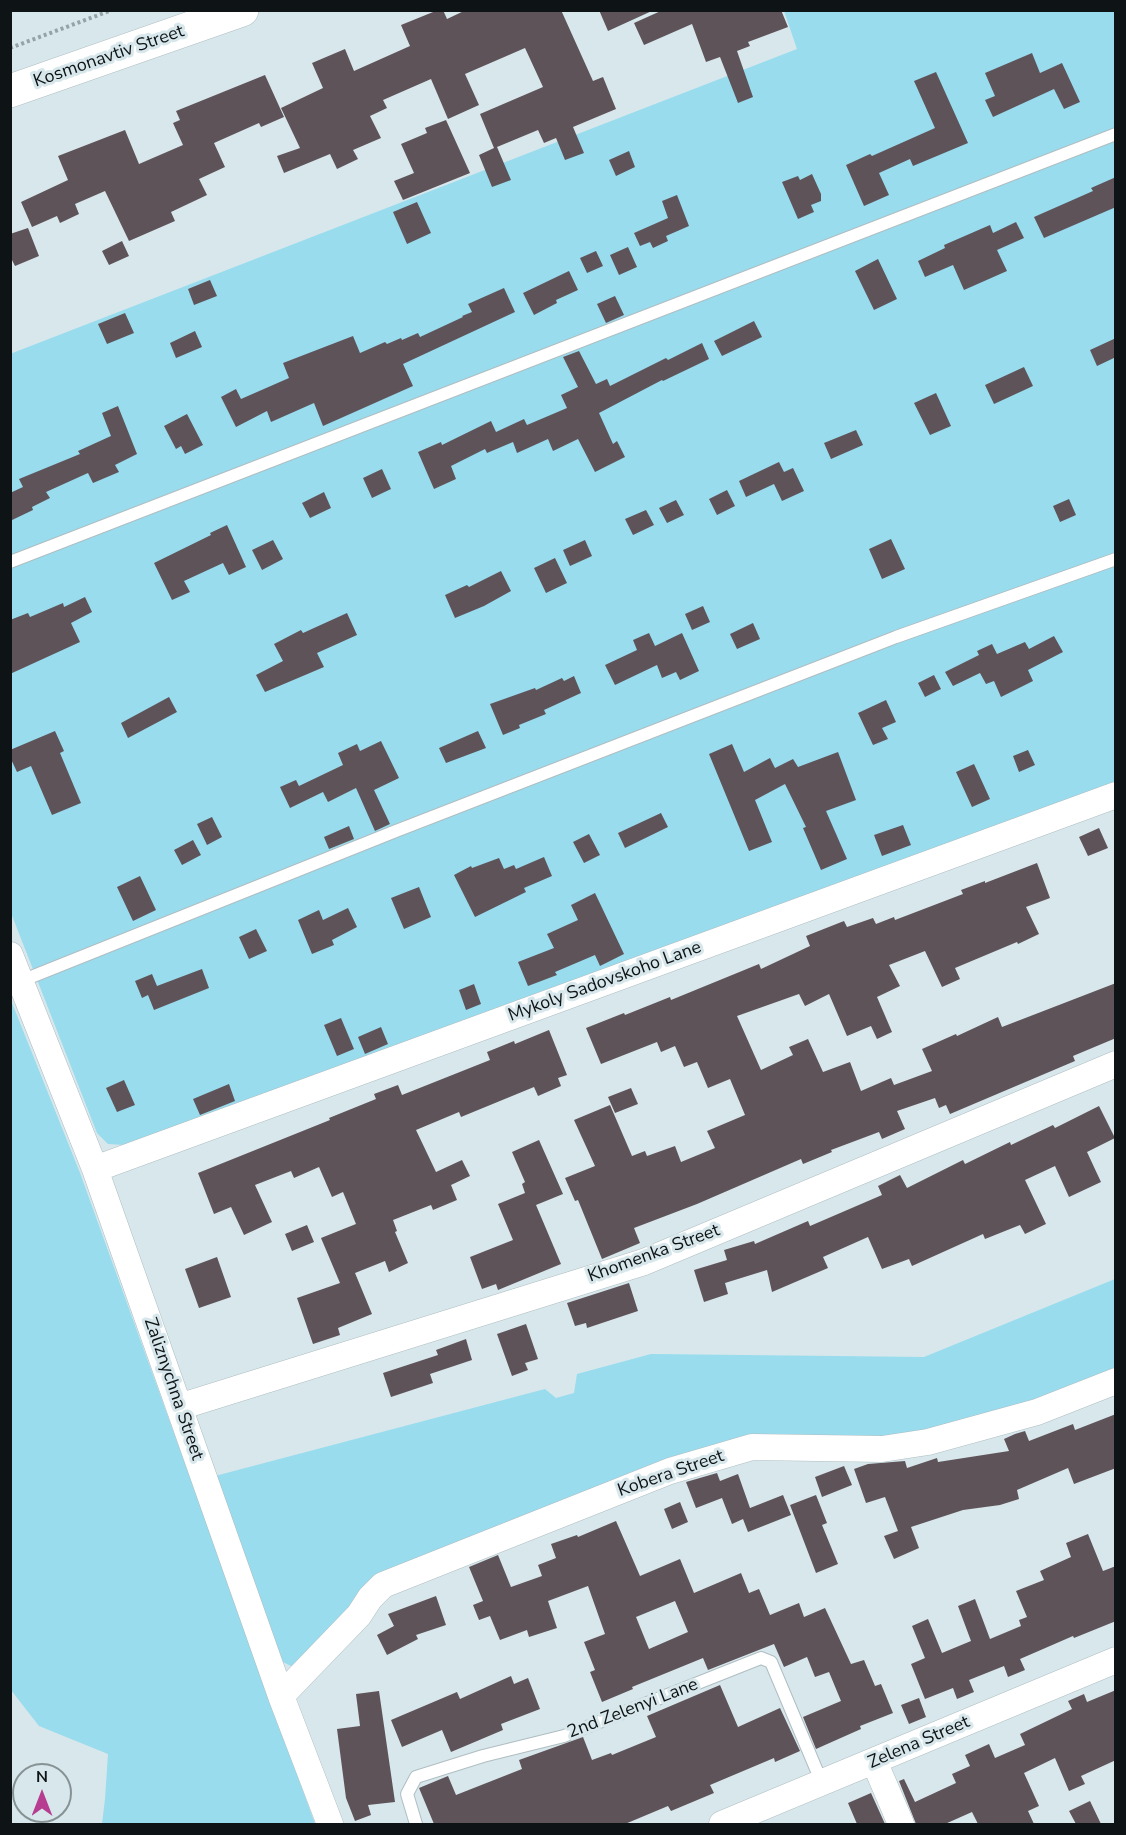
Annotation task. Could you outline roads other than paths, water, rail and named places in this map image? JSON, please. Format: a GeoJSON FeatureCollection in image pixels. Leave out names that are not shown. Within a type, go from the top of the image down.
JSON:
{"type":"FeatureCollection","features":[{"type":"Feature","properties":{"kind":"street","name":"Kosmonavtiv Street"},"geometry":{"type":"LineString","coordinates":[[10,91],[242,10]]}},
{"type":"Feature","properties":{"kind":"street","name":"Mykoly Sadovskoho Lane"},"geometry":{"type":"LineString","coordinates":[[95,1169],[1116,795]]}},
{"type":"Feature","properties":{"kind":"street","name":"Zaliznychna Street"},"geometry":{"type":"LineString","coordinates":[[10,955],[95,1169],[281,1696],[330,1824]]}},
{"type":"Feature","properties":{"kind":"street","name":"Khomenka Street"},"geometry":{"type":"LineString","coordinates":[[179,1407],[644,1262],[1116,1064]]}},
{"type":"Feature","properties":{"kind":"street","name":"Kobera Street"},"geometry":{"type":"LineString","coordinates":[[281,1696],[359,1615],[370,1598],[384,1585],[670,1471],[752,1447],[882,1449],[928,1442],[1037,1412],[1116,1381]]}},
{"type":"Feature","properties":{"kind":"street","name":"Zelena Street"},"geometry":{"type":"LineString","coordinates":[[722,1824],[1116,1660]]}},
{"type":"Feature","properties":{"kind":"street"},"geometry":{"type":"LineString","coordinates":[[874,1761],[901,1824]]}},
{"type":"Feature","properties":{"kind":"lane"},"geometry":{"type":"LineString","coordinates":[[10,562],[1116,134]]}},
{"type":"Feature","properties":{"kind":"lane"},"geometry":{"type":"LineString","coordinates":[[21,981],[385,835],[896,637],[1116,559]]}},
{"type":"Feature","properties":{"kind":"lane","name":"2nd Zelenyi Lane"},"geometry":{"type":"LineString","coordinates":[[416,1824],[407,1794],[416,1777],[483,1756],[564,1736],[761,1658],[771,1662],[822,1783]]}}]}
